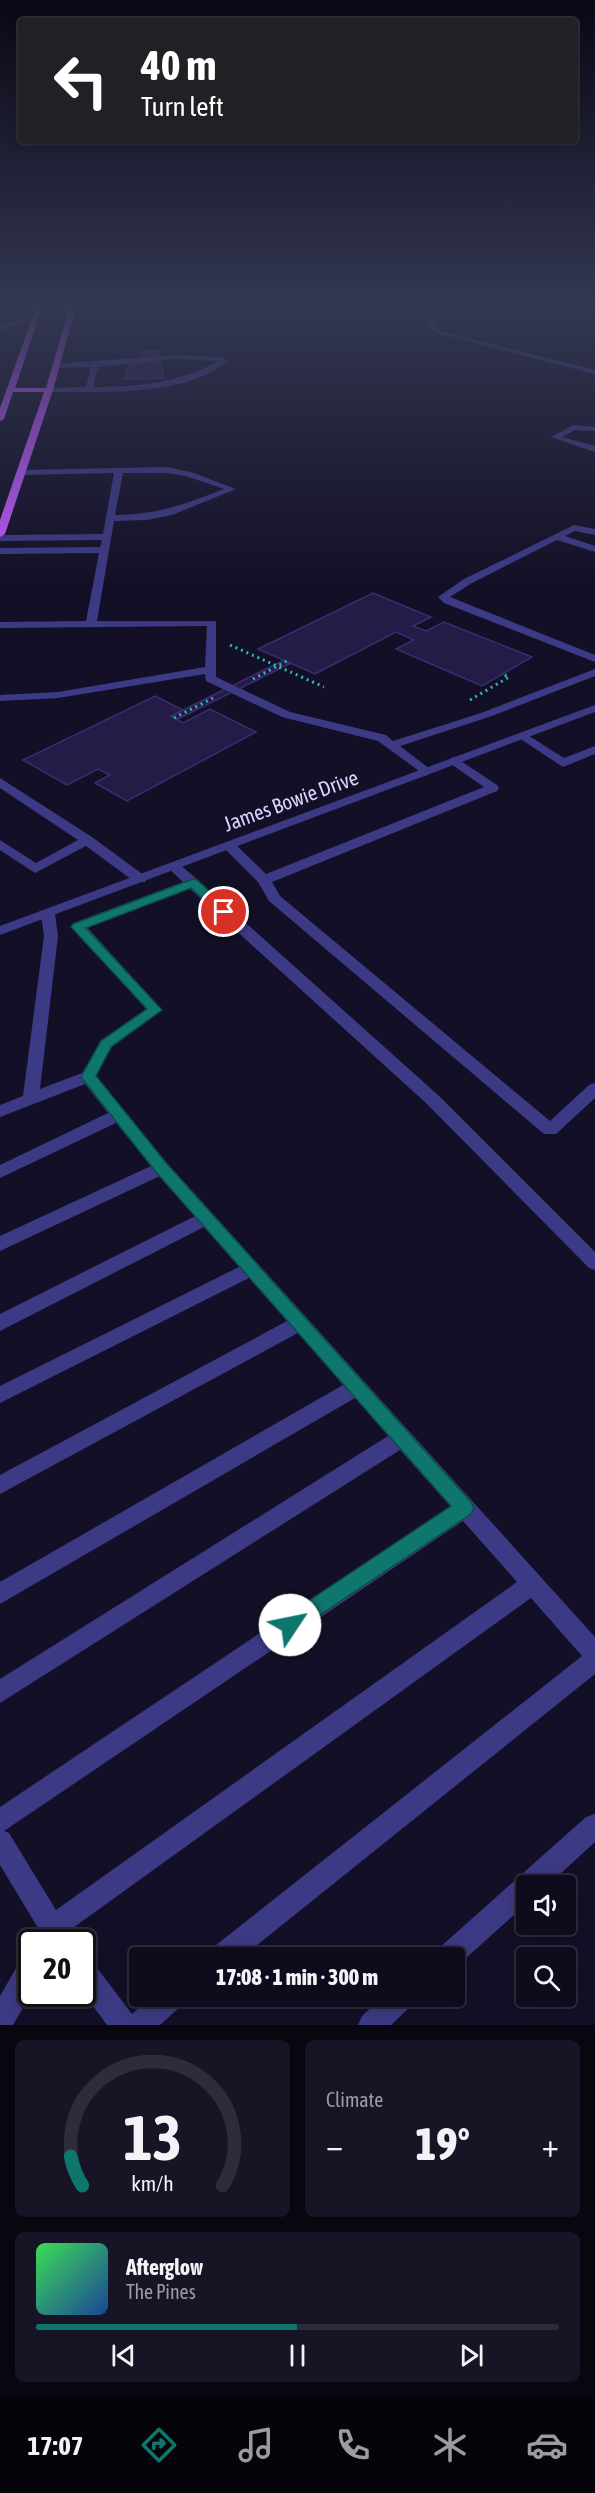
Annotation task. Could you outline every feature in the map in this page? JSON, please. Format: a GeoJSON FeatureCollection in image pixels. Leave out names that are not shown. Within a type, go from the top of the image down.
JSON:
{"type":"FeatureCollection","features":[{"type":"Feature","properties":{"kind":"main road"},"geometry":{"type":"LineString","coordinates":[[0,419],[9,396]]}},
{"type":"Feature","properties":{"kind":"main road"},"geometry":{"type":"LineString","coordinates":[[0,536],[47,396]]}},
{"type":"Feature","properties":{"kind":"street"},"geometry":{"type":"LineString","coordinates":[[595,429],[574,427],[555,437],[595,449]]}},
{"type":"Feature","properties":{"kind":"street"},"geometry":{"type":"LineString","coordinates":[[22,472],[158,469],[177,471],[232,489],[169,513],[146,517],[110,518]]}},
{"type":"Feature","properties":{"kind":"street"},"geometry":{"type":"LineString","coordinates":[[91,624],[119,470]]}},
{"type":"Feature","properties":{"kind":"street"},"geometry":{"type":"LineString","coordinates":[[595,532],[574,528],[460,586],[443,597],[448,601],[595,658]]}},
{"type":"Feature","properties":{"kind":"street"},"geometry":{"type":"LineString","coordinates":[[0,536],[105,537]]}},
{"type":"Feature","properties":{"kind":"street"},"geometry":{"type":"LineString","coordinates":[[54,550],[58,537]]}},
{"type":"Feature","properties":{"kind":"street"},"geometry":{"type":"LineString","coordinates":[[557,537],[595,549]]}},
{"type":"Feature","properties":{"kind":"street"},"geometry":{"type":"LineString","coordinates":[[0,551],[103,550]]}},
{"type":"Feature","properties":{"kind":"street"},"geometry":{"type":"LineString","coordinates":[[0,625],[212,623],[209,677],[214,681],[286,715],[373,734],[393,745],[426,772]]}},
{"type":"Feature","properties":{"kind":"street"},"geometry":{"type":"LineString","coordinates":[[0,698],[58,695],[209,670]]}},
{"type":"Feature","properties":{"kind":"street"},"geometry":{"type":"LineString","coordinates":[[393,745],[485,715],[595,672]]}},
{"type":"Feature","properties":{"kind":"street","name":"James Bowie Drive"},"geometry":{"type":"LineString","coordinates":[[0,931],[595,708]]}},
{"type":"Feature","properties":{"kind":"street"},"geometry":{"type":"LineString","coordinates":[[523,736],[564,763],[595,750]]}},
{"type":"Feature","properties":{"kind":"street"},"geometry":{"type":"LineString","coordinates":[[264,879],[493,788],[455,761]]}},
{"type":"Feature","properties":{"kind":"street"},"geometry":{"type":"LineString","coordinates":[[0,782],[87,840],[140,879]]}},
{"type":"Feature","properties":{"kind":"street"},"geometry":{"type":"LineString","coordinates":[[0,844],[35,868],[87,840]]}},
{"type":"Feature","properties":{"kind":"street"},"geometry":{"type":"LineString","coordinates":[[228,845],[264,879],[274,898],[550,1130],[595,1089]]}},
{"type":"Feature","properties":{"kind":"street"},"geometry":{"type":"LineString","coordinates":[[173,866],[432,1099],[595,1263]]}},
{"type":"Feature","properties":{"kind":"street"},"geometry":{"type":"LineString","coordinates":[[51,936],[193,883]]}},
{"type":"Feature","properties":{"kind":"street"},"geometry":{"type":"LineString","coordinates":[[31,1099],[51,936],[48,914]]}},
{"type":"Feature","properties":{"kind":"street"},"geometry":{"type":"LineString","coordinates":[[0,1111],[88,1077],[106,1044],[155,1010],[78,927]]}},
{"type":"Feature","properties":{"kind":"street"},"geometry":{"type":"LineString","coordinates":[[88,1077],[162,1168],[595,1654]]}},
{"type":"Feature","properties":{"kind":"street"},"geometry":{"type":"LineString","coordinates":[[0,1172],[119,1115]]}},
{"type":"Feature","properties":{"kind":"street"},"geometry":{"type":"LineString","coordinates":[[0,1244],[162,1168]]}},
{"type":"Feature","properties":{"kind":"street"},"geometry":{"type":"LineString","coordinates":[[0,1323],[207,1218]]}},
{"type":"Feature","properties":{"kind":"street"},"geometry":{"type":"LineString","coordinates":[[0,1395],[252,1269]]}},
{"type":"Feature","properties":{"kind":"street"},"geometry":{"type":"LineString","coordinates":[[0,1485],[300,1323]]}},
{"type":"Feature","properties":{"kind":"street"},"geometry":{"type":"LineString","coordinates":[[0,1594],[357,1387]]}},
{"type":"Feature","properties":{"kind":"street"},"geometry":{"type":"LineString","coordinates":[[0,1692],[402,1438]]}},
{"type":"Feature","properties":{"kind":"street"},"geometry":{"type":"LineString","coordinates":[[0,1821],[465,1508]]}},
{"type":"Feature","properties":{"kind":"street"},"geometry":{"type":"LineString","coordinates":[[65,1929],[532,1584]]}},
{"type":"Feature","properties":{"kind":"street"},"geometry":{"type":"LineString","coordinates":[[234,1947],[595,1660]]}},
{"type":"Feature","properties":{"kind":"street"},"geometry":{"type":"LineString","coordinates":[[539,1875],[595,1826]]}},
{"type":"Feature","properties":{"kind":"street"},"geometry":{"type":"LineString","coordinates":[[0,1842],[48,1929]]}},
{"type":"Feature","properties":{"kind":"street"},"geometry":{"type":"LineString","coordinates":[[459,1947],[516,1896]]}},
{"type":"Feature","properties":{"kind":"street"},"geometry":{"type":"LineString","coordinates":[[96,1988],[124,2025]]}},
{"type":"Feature","properties":{"kind":"street"},"geometry":{"type":"LineString","coordinates":[[0,2022],[18,1990]]}},
{"type":"Feature","properties":{"kind":"street"},"geometry":{"type":"LineString","coordinates":[[140,2025],[160,2007]]}},
{"type":"Feature","properties":{"kind":"street"},"geometry":{"type":"LineString","coordinates":[[371,2025],[391,2007]]}},
{"type":"Feature","properties":{"kind":"path"},"geometry":{"type":"LineString","coordinates":[[224,642],[324,687]]}},
{"type":"Feature","properties":{"kind":"path"},"geometry":{"type":"LineString","coordinates":[[250,680],[287,661]]}},
{"type":"Feature","properties":{"kind":"path"},"geometry":{"type":"LineString","coordinates":[[462,705],[509,677],[502,674]]}},
{"type":"Feature","properties":{"kind":"path"},"geometry":{"type":"LineString","coordinates":[[174,718],[222,694]]}},
{"type":"Feature","properties":{"kind":"building"},"geometry":{"type":"Polygon","coordinates":[[[373,593],[431,617],[413,626],[426,631],[444,622],[532,657],[482,686],[396,649],[414,640],[396,632],[315,674],[258,649],[373,593]]]}},
{"type":"Feature","properties":{"kind":"building"},"geometry":{"type":"Polygon","coordinates":[[[284,660],[291,663],[178,719],[171,716],[284,660]]]}},
{"type":"Feature","properties":{"kind":"building"},"geometry":{"type":"Polygon","coordinates":[[[155,696],[183,710],[171,716],[183,723],[210,709],[256,732],[127,801],[95,783],[110,775],[98,769],[67,785],[23,760],[155,696]]]}},
{"type":"Feature","properties":{"kind":"route"},"geometry":{"type":"LineString","coordinates":[[224,912],[193,883],[78,927],[155,1010],[106,1044],[88,1077],[162,1168],[465,1508],[290,1625]]}}]}
